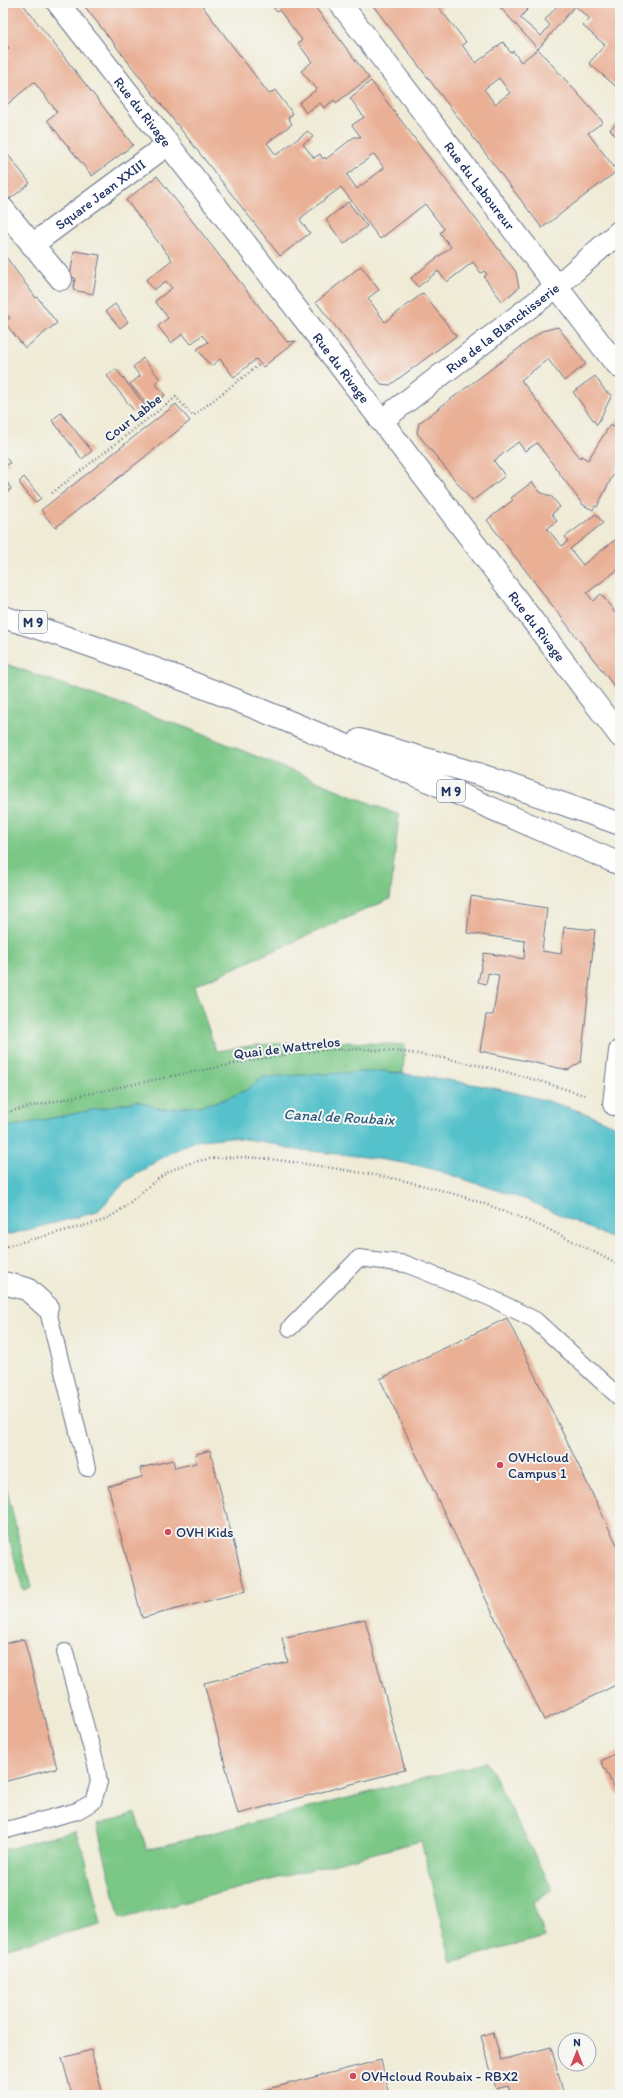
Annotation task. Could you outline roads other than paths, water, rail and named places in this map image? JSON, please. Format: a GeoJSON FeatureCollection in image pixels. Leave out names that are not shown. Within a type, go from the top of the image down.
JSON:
{"type":"FeatureCollection","features":[{"type":"Feature","properties":{"kind":"street","name":"Rue du Rivage"},"geometry":{"type":"LineString","coordinates":[[58,3],[381,421],[620,736]]}},
{"type":"Feature","properties":{"kind":"street","name":"Rue du Laboureur"},"geometry":{"type":"LineString","coordinates":[[340,3],[556,287],[612,359],[620,367]]}},
{"type":"Feature","properties":{"kind":"street","name":"Square Jean XXIII"},"geometry":{"type":"LineString","coordinates":[[32,245],[168,144]]}},
{"type":"Feature","properties":{"kind":"street"},"geometry":{"type":"LineString","coordinates":[[3,209],[61,279]]}},
{"type":"Feature","properties":{"kind":"street","name":"Rue de la Blanchisserie"},"geometry":{"type":"LineString","coordinates":[[381,421],[556,287],[620,231]]}},
{"type":"Feature","properties":{"kind":"street","name":"M 9"},"geometry":{"type":"LineString","coordinates":[[3,608],[63,636]]}},
{"type":"Feature","properties":{"kind":"street","name":"M 9"},"geometry":{"type":"LineString","coordinates":[[3,617],[63,636],[282,718],[620,864]]}},
{"type":"Feature","properties":{"kind":"street","name":"M 9"},"geometry":{"type":"LineString","coordinates":[[282,718],[480,775],[620,824]]}},
{"type":"Feature","properties":{"kind":"street"},"geometry":{"type":"LineString","coordinates":[[614,1104],[620,1051]]}},
{"type":"Feature","properties":{"kind":"street"},"geometry":{"type":"LineString","coordinates":[[3,1283],[27,1288],[47,1307]]}},
{"type":"Feature","properties":{"kind":"lane"},"geometry":{"type":"LineString","coordinates":[[290,1328],[359,1258],[406,1264],[491,1298],[535,1320],[620,1398]]}},
{"type":"Feature","properties":{"kind":"lane"},"geometry":{"type":"LineString","coordinates":[[47,1307],[87,1468]]}},
{"type":"Feature","properties":{"kind":"lane"},"geometry":{"type":"LineString","coordinates":[[3,1831],[77,1811],[93,1802],[99,1782],[96,1764],[65,1652]]}},
{"type":"Feature","properties":{"kind":"water","name":"Canal de Roubaix"},"geometry":{"type":"Polygon","coordinates":[[[382,1071],[473,1084],[534,1097],[592,1116],[620,1128],[620,1242],[527,1200],[439,1171],[416,1165],[358,1156],[288,1149],[272,1143],[230,1137],[194,1141],[163,1157],[126,1181],[97,1212],[3,1236],[3,1128],[137,1101],[162,1109],[199,1106],[223,1100],[246,1090],[264,1077],[382,1071]]]}},
{"type":"Feature","properties":{"kind":"place","name":"OVHcloud Campus 1"},"geometry":{"type":"Point","coordinates":[500,1465]}},
{"type":"Feature","properties":{"kind":"place","name":"OVH Kids"},"geometry":{"type":"Point","coordinates":[168,1532]}},
{"type":"Feature","properties":{"kind":"place","name":"OVHcloud Roubaix - RBX2"},"geometry":{"type":"Point","coordinates":[353,2076]}}]}
